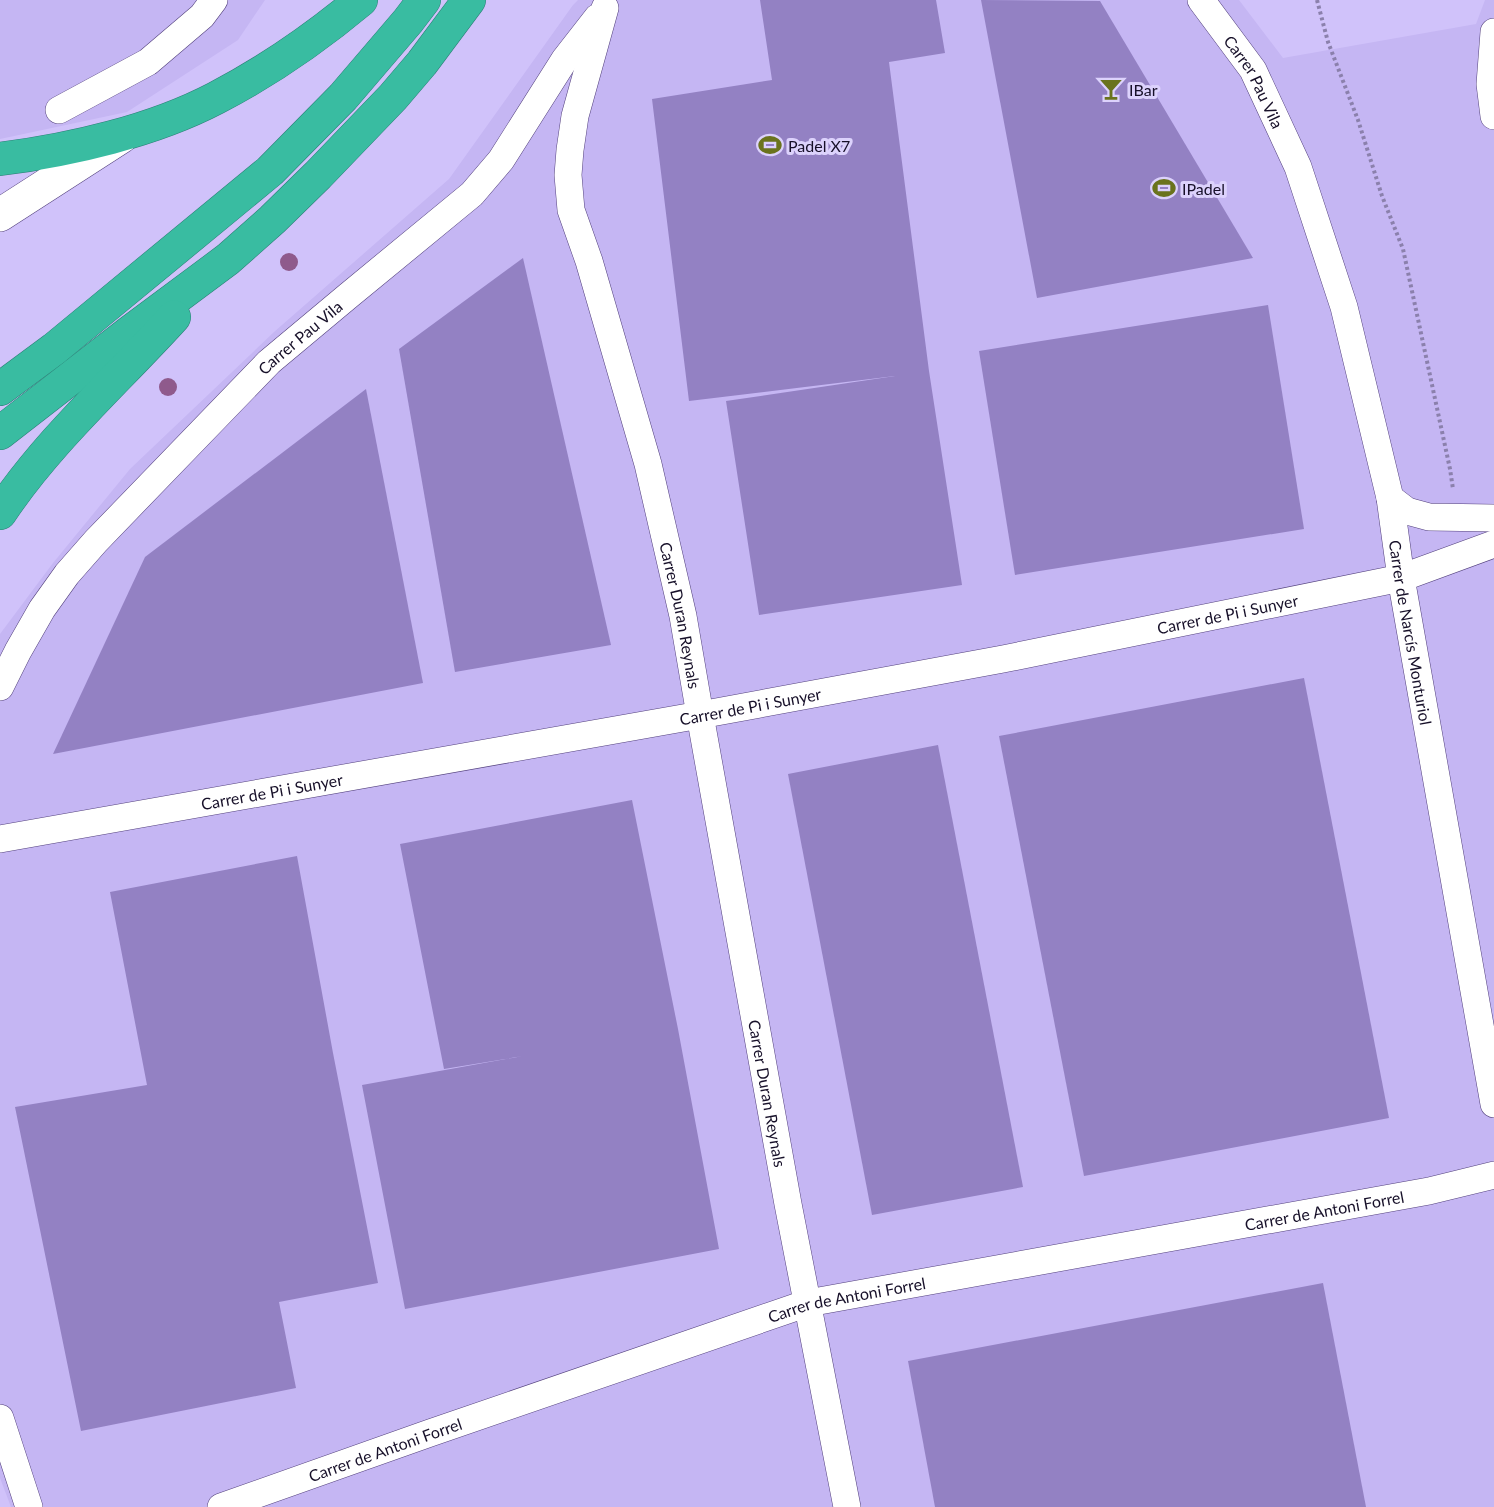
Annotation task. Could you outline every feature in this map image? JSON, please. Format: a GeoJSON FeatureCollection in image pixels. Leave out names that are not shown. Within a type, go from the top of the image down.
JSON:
{"type":"FeatureCollection","features":[{"type":"Feature","properties":{"kind":"highway"},"geometry":{"type":"LineString","coordinates":[[0,159],[128,133],[216,98],[281,59],[361,0]]}},
{"type":"Feature","properties":{"kind":"highway"},"geometry":{"type":"LineString","coordinates":[[0,389],[54,349],[270,171],[343,97],[424,0]]}},
{"type":"Feature","properties":{"kind":"highway"},"geometry":{"type":"LineString","coordinates":[[0,433],[228,259],[272,220],[380,111],[422,63],[470,0]]}},
{"type":"Feature","properties":{"kind":"highway"},"geometry":{"type":"LineString","coordinates":[[0,513],[14,492],[62,435],[228,259]]}},
{"type":"Feature","properties":{"kind":"street"},"geometry":{"type":"LineString","coordinates":[[59,110],[148,62],[202,16],[214,0]]}},
{"type":"Feature","properties":{"kind":"street","name":"Carrer Pau Vila"},"geometry":{"type":"LineString","coordinates":[[1201,0],[1253,70],[1298,166]]}},
{"type":"Feature","properties":{"kind":"street","name":"Carrer Pau Vila"},"geometry":{"type":"LineString","coordinates":[[0,687],[42,609],[67,574],[96,541],[269,362],[472,194],[501,160],[565,59],[609,4]]}},
{"type":"Feature","properties":{"kind":"street","name":"Carrer Duran Reynals"},"geometry":{"type":"LineString","coordinates":[[609,4],[575,116],[568,175],[571,210],[589,261],[648,464],[683,616],[788,1204],[847,1507]]}},
{"type":"Feature","properties":{"kind":"street"},"geometry":{"type":"LineString","coordinates":[[1494,32],[1490,84],[1494,116]]}},
{"type":"Feature","properties":{"kind":"street"},"geometry":{"type":"LineString","coordinates":[[0,216],[128,133]]}},
{"type":"Feature","properties":{"kind":"street","name":"Carrer de Narcís Monturiol"},"geometry":{"type":"LineString","coordinates":[[1298,166],[1344,307],[1390,498],[1401,578],[1494,1104]]}},
{"type":"Feature","properties":{"kind":"street"},"geometry":{"type":"LineString","coordinates":[[1390,498],[1407,511],[1429,517],[1494,518]]}},
{"type":"Feature","properties":{"kind":"street","name":"Carrer de Pi i Sunyer"},"geometry":{"type":"LineString","coordinates":[[0,839],[1003,659],[1401,578],[1494,544]]}},
{"type":"Feature","properties":{"kind":"street","name":"Carrer de Antoni Forrel"},"geometry":{"type":"LineString","coordinates":[[221,1507],[808,1303],[1417,1193],[1494,1175]]}},
{"type":"Feature","properties":{"kind":"street"},"geometry":{"type":"LineString","coordinates":[[0,1418],[30,1507]]}},
{"type":"Feature","properties":{"kind":"path"},"geometry":{"type":"LineString","coordinates":[[1317,0],[1328,42],[1358,120],[1382,196],[1404,249],[1450,469],[1457,517]]}},
{"type":"Feature","properties":{"kind":"shaded area"},"geometry":{"type":"Polygon","coordinates":[[[0,0],[265,0],[238,40],[127,112],[0,139],[0,0]]]}},
{"type":"Feature","properties":{"kind":"shaded area"},"geometry":{"type":"Polygon","coordinates":[[[578,0],[1239,0],[1283,58],[1476,24],[1485,0],[1494,0],[1494,1507],[11,1507],[0,1478],[0,634],[53,563],[130,469],[274,332],[449,179],[578,0]]]}},
{"type":"Feature","properties":{"kind":"building"},"geometry":{"type":"Polygon","coordinates":[[[760,0],[936,0],[945,53],[889,62],[929,371],[962,585],[759,615],[726,401],[895,376],[689,401],[652,99],[772,80],[760,0]]]}},
{"type":"Feature","properties":{"kind":"building"},"geometry":{"type":"Polygon","coordinates":[[[981,0],[1100,1],[1253,258],[1037,298],[981,0]]]}},
{"type":"Feature","properties":{"kind":"building"},"geometry":{"type":"Polygon","coordinates":[[[523,258],[611,645],[455,672],[399,349],[523,258]]]}},
{"type":"Feature","properties":{"kind":"building"},"geometry":{"type":"Polygon","coordinates":[[[1268,305],[1304,529],[1015,575],[979,351],[1268,305]]]}},
{"type":"Feature","properties":{"kind":"building"},"geometry":{"type":"Polygon","coordinates":[[[366,389],[423,683],[53,754],[145,557],[366,389]]]}},
{"type":"Feature","properties":{"kind":"building"},"geometry":{"type":"Polygon","coordinates":[[[1304,678],[1389,1118],[1084,1176],[999,736],[1304,678]]]}},
{"type":"Feature","properties":{"kind":"building"},"geometry":{"type":"Polygon","coordinates":[[[938,745],[1023,1187],[872,1215],[788,774],[938,745]]]}},
{"type":"Feature","properties":{"kind":"building"},"geometry":{"type":"Polygon","coordinates":[[[632,800],[719,1249],[405,1309],[362,1085],[523,1056],[444,1069],[400,844],[632,800]]]}},
{"type":"Feature","properties":{"kind":"building"},"geometry":{"type":"Polygon","coordinates":[[[297,856],[378,1283],[279,1302],[296,1388],[81,1431],[15,1107],[147,1085],[110,892],[297,856]]]}},
{"type":"Feature","properties":{"kind":"building"},"geometry":{"type":"Polygon","coordinates":[[[1323,1283],[1366,1507],[935,1507],[908,1361],[1323,1283]]]}},
{"type":"Feature","properties":{"kind":"place","name":"IBar"},"geometry":{"type":"Point","coordinates":[1111,89]}},
{"type":"Feature","properties":{"kind":"place","name":"Padel X7"},"geometry":{"type":"Point","coordinates":[770,145]}},
{"type":"Feature","properties":{"kind":"place","name":"IPadel"},"geometry":{"type":"Point","coordinates":[1164,188]}}]}
